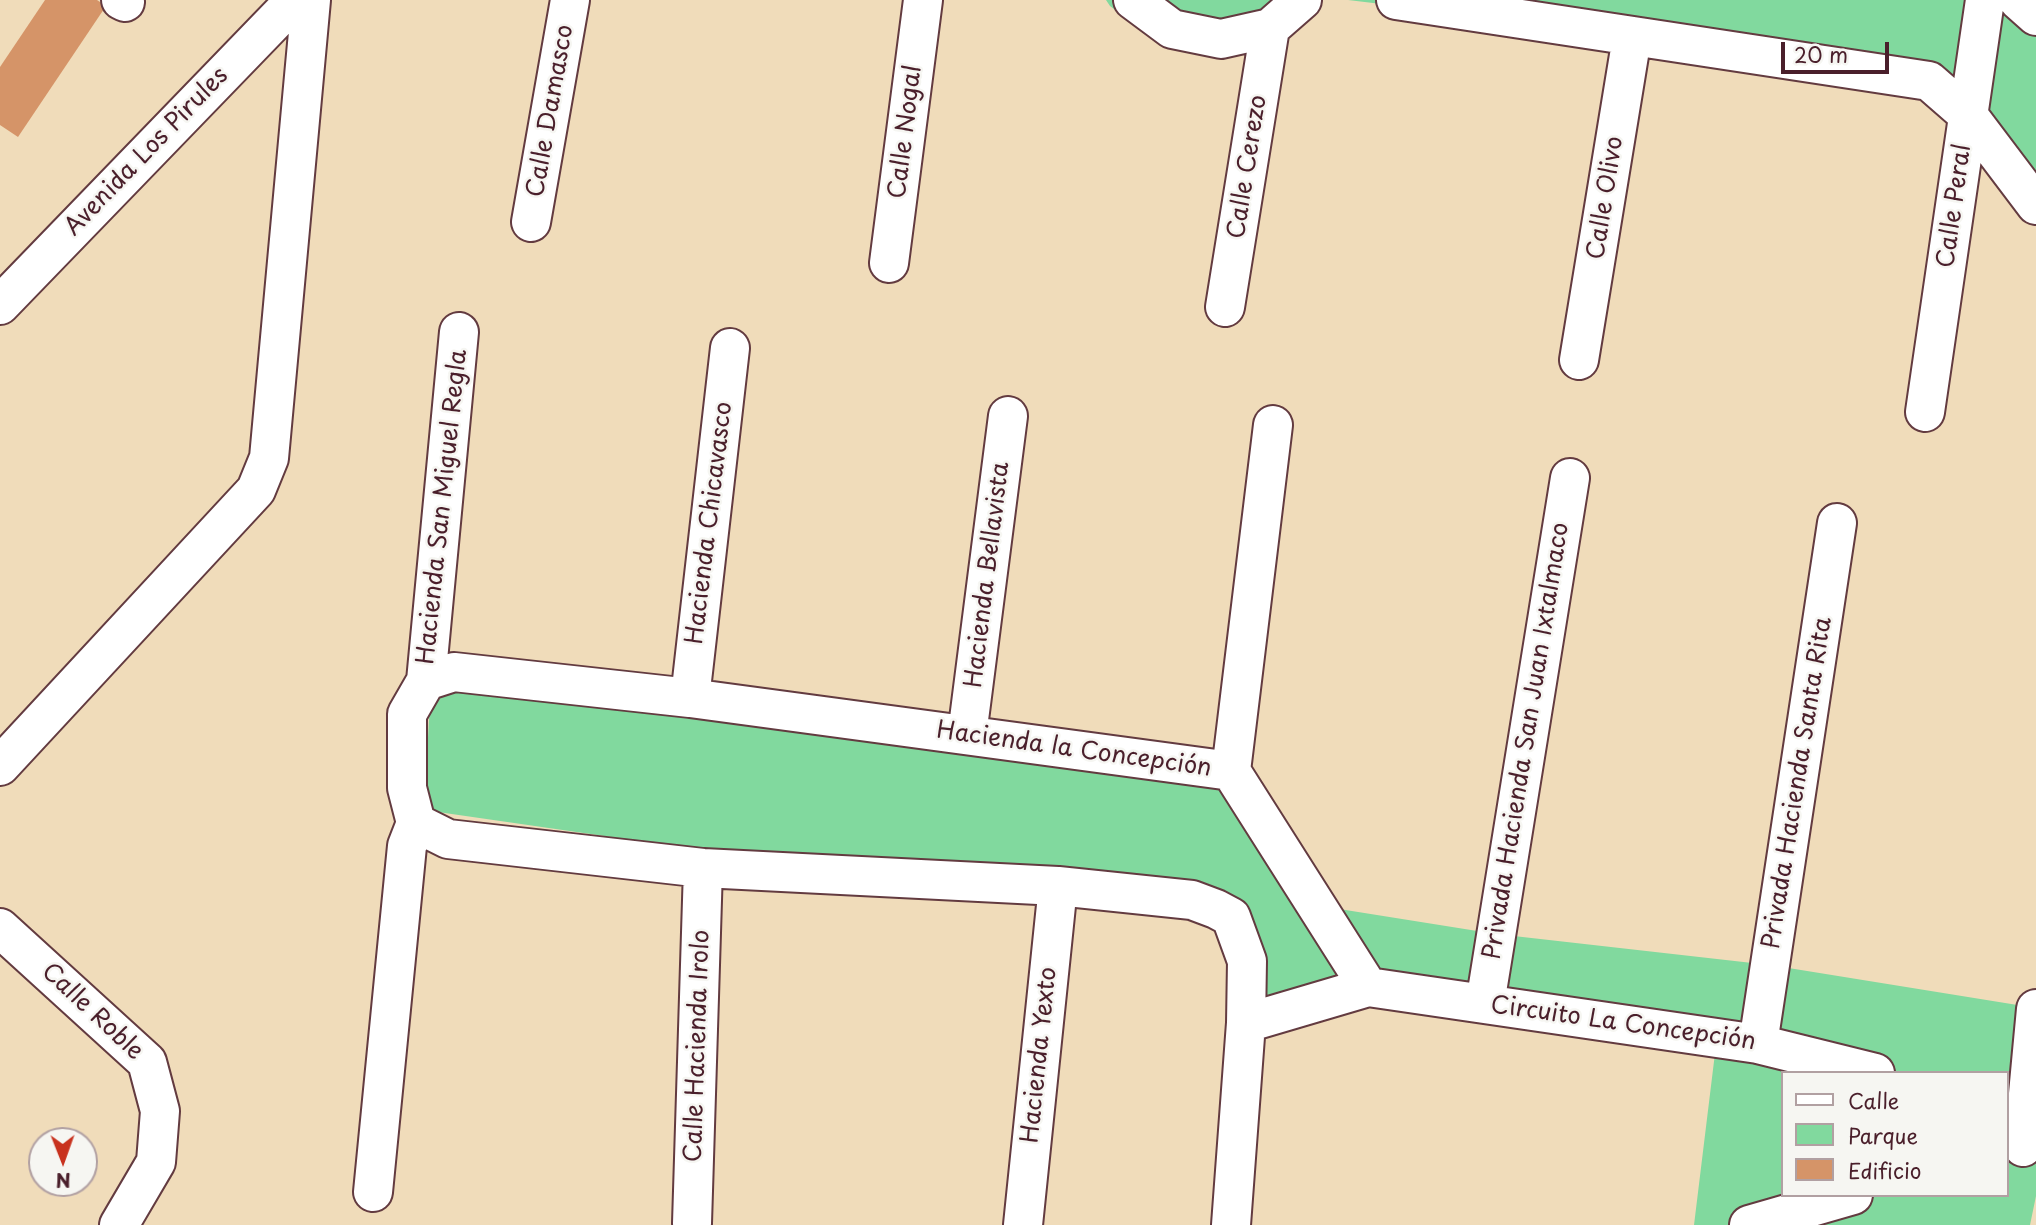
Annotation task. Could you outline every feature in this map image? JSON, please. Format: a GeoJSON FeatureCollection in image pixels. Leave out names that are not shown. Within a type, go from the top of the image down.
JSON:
{"type":"FeatureCollection","features":[{"type":"Feature","properties":{"kind":"street","name":"Avenida Los Pirules"},"geometry":{"type":"LineString","coordinates":[[0,305],[295,0]]}},
{"type":"Feature","properties":{"kind":"street"},"geometry":{"type":"LineString","coordinates":[[0,766],[256,490],[270,457],[311,0]]}},
{"type":"Feature","properties":{"kind":"street","name":"Calle Damasco"},"geometry":{"type":"LineString","coordinates":[[531,222],[570,0]]}},
{"type":"Feature","properties":{"kind":"street","name":"Calle Nogal"},"geometry":{"type":"LineString","coordinates":[[889,263],[923,0]]}},
{"type":"Feature","properties":{"kind":"street"},"geometry":{"type":"LineString","coordinates":[[1133,0],[1172,29],[1221,39],[1270,28],[1302,0]]}},
{"type":"Feature","properties":{"kind":"street"},"geometry":{"type":"LineString","coordinates":[[1396,0],[1929,81],[1968,116],[2036,205]]}},
{"type":"Feature","properties":{"kind":"street","name":"Calle Peral"},"geometry":{"type":"LineString","coordinates":[[1925,412],[1986,0]]}},
{"type":"Feature","properties":{"kind":"street"},"geometry":{"type":"LineString","coordinates":[[2018,0],[2036,16]]}},
{"type":"Feature","properties":{"kind":"street","name":"Calle Cerezo"},"geometry":{"type":"LineString","coordinates":[[1225,307],[1270,28]]}},
{"type":"Feature","properties":{"kind":"street","name":"Calle Olivo"},"geometry":{"type":"LineString","coordinates":[[1579,360],[1632,37]]}},
{"type":"Feature","properties":{"kind":"street","name":"Hacienda San Miguel Regla"},"geometry":{"type":"LineString","coordinates":[[426,681],[459,332]]}},
{"type":"Feature","properties":{"kind":"street","name":"Hacienda Chicavasco"},"geometry":{"type":"LineString","coordinates":[[690,698],[730,348]]}},
{"type":"Feature","properties":{"kind":"street","name":"Hacienda Bellavista"},"geometry":{"type":"LineString","coordinates":[[967,735],[1008,416]]}},
{"type":"Feature","properties":{"kind":"street"},"geometry":{"type":"LineString","coordinates":[[1231,771],[1273,425]]}},
{"type":"Feature","properties":{"kind":"street","name":"Privada Hacienda San Juan Ixtalmaco"},"geometry":{"type":"LineString","coordinates":[[1485,1004],[1570,478]]}},
{"type":"Feature","properties":{"kind":"street","name":"Privada Hacienda Santa Rita"},"geometry":{"type":"LineString","coordinates":[[1758,1044],[1837,523]]}},
{"type":"Feature","properties":{"kind":"street","name":"Hacienda la Concepción"},"geometry":{"type":"LineString","coordinates":[[426,681],[454,672],[690,698],[1231,771],[1368,987]]}},
{"type":"Feature","properties":{"kind":"street"},"geometry":{"type":"LineString","coordinates":[[373,1192],[407,846],[416,823],[407,788],[407,714],[426,681]]}},
{"type":"Feature","properties":{"kind":"street"},"geometry":{"type":"LineString","coordinates":[[416,823],[448,839],[703,868],[1058,886],[1192,900],[1231,917],[1247,961],[1247,1023],[1231,1225]]}},
{"type":"Feature","properties":{"kind":"street","name":"Calle Hacienda Irolo"},"geometry":{"type":"LineString","coordinates":[[692,1223],[703,868]]}},
{"type":"Feature","properties":{"kind":"street","name":"Hacienda Yexto"},"geometry":{"type":"LineString","coordinates":[[1023,1225],[1058,886]]}},
{"type":"Feature","properties":{"kind":"street","name":"Calle Roble"},"geometry":{"type":"LineString","coordinates":[[0,928],[147,1062],[160,1111],[156,1162],[119,1225]]}},
{"type":"Feature","properties":{"kind":"street"},"geometry":{"type":"LineString","coordinates":[[1247,1023],[1368,987]]}},
{"type":"Feature","properties":{"kind":"street","name":"Circuito La Concepción"},"geometry":{"type":"LineString","coordinates":[[1368,987],[1758,1044],[1867,1071]]}},
{"type":"Feature","properties":{"kind":"street"},"geometry":{"type":"LineString","coordinates":[[2018,1145],[2023,1089],[2036,1009]]}},
{"type":"Feature","properties":{"kind":"street"},"geometry":{"type":"LineString","coordinates":[[1749,1225],[1846,1197]]}},
{"type":"Feature","properties":{"kind":"green space"},"geometry":{"type":"Polygon","coordinates":[[[1106,0],[1297,0],[1254,37],[1152,38],[1106,0]]]}},
{"type":"Feature","properties":{"kind":"green space"},"geometry":{"type":"Polygon","coordinates":[[[1348,0],[2013,0],[2036,22],[2036,204],[1944,81],[1632,34],[1348,0]]]}},
{"type":"Feature","properties":{"kind":"green space"},"geometry":{"type":"Polygon","coordinates":[[[431,683],[1228,776],[1308,904],[1496,934],[1770,965],[2036,1008],[2036,1099],[2008,1097],[2008,1071],[1873,1071],[1485,1002],[1254,1001],[1237,918],[736,855],[424,810],[431,683]]]}},
{"type":"Feature","properties":{"kind":"green space"},"geometry":{"type":"Polygon","coordinates":[[[1716,1045],[1815,1071],[1780,1071],[1780,1197],[1814,1197],[1730,1222],[1828,1197],[2008,1197],[2008,1152],[2036,1150],[2036,1196],[2030,1225],[1694,1225],[1716,1045]]]}},
{"type":"Feature","properties":{"kind":"building"},"geometry":{"type":"Polygon","coordinates":[[[45,0],[97,0],[106,6],[18,137],[0,125],[0,67],[45,0]]]}}]}
